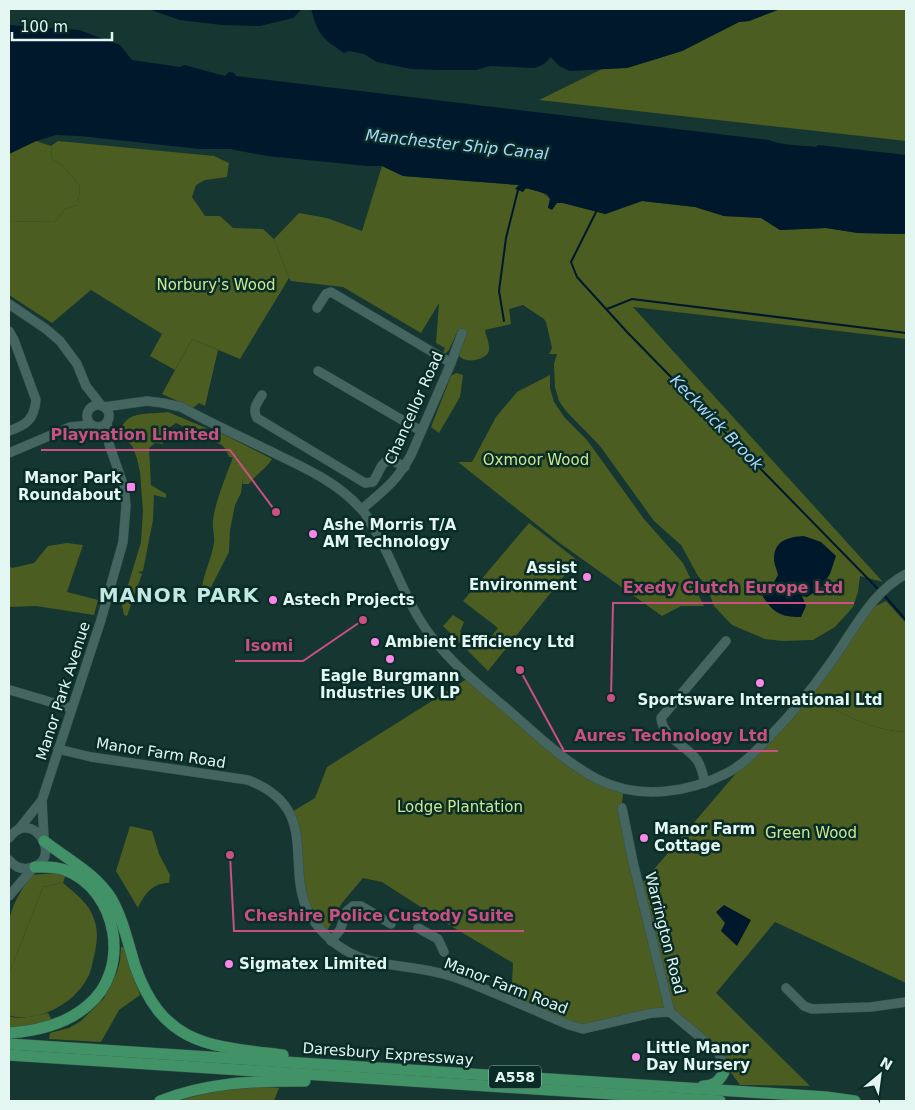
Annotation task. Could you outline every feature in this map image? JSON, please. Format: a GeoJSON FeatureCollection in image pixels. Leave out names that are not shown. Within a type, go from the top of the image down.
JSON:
{"type":"FeatureCollection","features":[{"type":"Feature","properties":{"kind":"main road"},"geometry":{"type":"LineString","coordinates":[[44,840],[91,875],[110,898],[119,917],[147,995],[164,1018],[176,1028],[202,1042],[223,1047],[371,1068]]}},
{"type":"Feature","properties":{"kind":"main road"},"geometry":{"type":"LineString","coordinates":[[9,1033],[32,1031],[53,1026],[88,1006],[98,994],[113,962],[114,943],[112,926],[107,910],[99,898],[78,877],[66,870],[57,867],[34,867]]}},
{"type":"Feature","properties":{"kind":"main road","name":"Daresbury Expressway"},"geometry":{"type":"LineString","coordinates":[[9,1044],[826,1097],[855,1101]]}},
{"type":"Feature","properties":{"kind":"main road","name":"Daresbury Expressway"},"geometry":{"type":"LineString","coordinates":[[9,1055],[720,1101]]}},
{"type":"Feature","properties":{"kind":"main road"},"geometry":{"type":"LineString","coordinates":[[658,1087],[713,1085],[721,1078],[724,1072]]}},
{"type":"Feature","properties":{"kind":"main road"},"geometry":{"type":"LineString","coordinates":[[724,1072],[729,1082],[743,1093]]}},
{"type":"Feature","properties":{"kind":"main road"},"geometry":{"type":"LineString","coordinates":[[160,1101],[180,1093],[210,1086],[257,1081],[416,1082]]}},
{"type":"Feature","properties":{"kind":"street"},"geometry":{"type":"LineString","coordinates":[[317,308],[326,294],[331,292],[451,363]]}},
{"type":"Feature","properties":{"kind":"street"},"geometry":{"type":"LineString","coordinates":[[9,304],[60,341],[77,364],[86,386],[87,420],[93,426]]}},
{"type":"Feature","properties":{"kind":"street"},"geometry":{"type":"LineString","coordinates":[[9,331],[36,400],[35,410],[25,425],[9,431]]}},
{"type":"Feature","properties":{"kind":"street","name":"Chancellor Road"},"geometry":{"type":"LineString","coordinates":[[362,509],[397,479],[405,467],[451,363],[462,333]]}},
{"type":"Feature","properties":{"kind":"street"},"geometry":{"type":"LineString","coordinates":[[318,371],[422,431]]}},
{"type":"Feature","properties":{"kind":"street"},"geometry":{"type":"LineString","coordinates":[[86,386],[108,412],[108,421]]}},
{"type":"Feature","properties":{"kind":"street"},"geometry":{"type":"LineString","coordinates":[[262,395],[254,406],[257,418],[365,483],[373,482],[386,462],[394,460],[405,467]]}},
{"type":"Feature","properties":{"kind":"street"},"geometry":{"type":"LineString","coordinates":[[9,453],[70,427],[94,405],[126,405],[147,401],[163,402],[181,407],[329,482],[362,509],[379,537],[420,620],[430,635],[470,677],[574,764],[601,781],[642,791],[667,792],[706,783],[750,758],[782,724],[824,672],[873,599],[906,574]]}},
{"type":"Feature","properties":{"kind":"street"},"geometry":{"type":"LineString","coordinates":[[70,427],[101,427],[126,405]]}},
{"type":"Feature","properties":{"kind":"street","name":"Manor Park Avenue"},"geometry":{"type":"LineString","coordinates":[[34,867],[43,859],[46,853],[42,800],[120,556],[126,523],[124,486],[109,444],[108,421]]}},
{"type":"Feature","properties":{"kind":"street","name":"Manor Park Avenue"},"geometry":{"type":"LineString","coordinates":[[93,426],[109,444]]}},
{"type":"Feature","properties":{"kind":"street"},"geometry":{"type":"LineString","coordinates":[[706,783],[697,760],[668,736],[662,726],[661,718],[726,641]]}},
{"type":"Feature","properties":{"kind":"street"},"geometry":{"type":"LineString","coordinates":[[10,690],[72,708]]}},
{"type":"Feature","properties":{"kind":"street","name":"Manor Farm Road"},"geometry":{"type":"LineString","coordinates":[[58,749],[91,757],[248,780],[263,786],[285,804],[290,813],[297,835],[303,900],[314,922],[340,948],[366,961],[424,970],[452,977],[569,1025],[584,1029],[652,1014],[670,1012]]}},
{"type":"Feature","properties":{"kind":"street","name":"Manor Park Avenue"},"geometry":{"type":"LineString","coordinates":[[13,833],[42,800]]}},
{"type":"Feature","properties":{"kind":"street","name":"Warrington Road"},"geometry":{"type":"LineString","coordinates":[[622,808],[628,842],[670,1012],[718,1052]]}},
{"type":"Feature","properties":{"kind":"street"},"geometry":{"type":"LineString","coordinates":[[13,833],[30,829],[40,834],[44,840]]}},
{"type":"Feature","properties":{"kind":"street"},"geometry":{"type":"LineString","coordinates":[[9,860],[21,868],[34,867]]}},
{"type":"Feature","properties":{"kind":"street"},"geometry":{"type":"LineString","coordinates":[[9,896],[34,867]]}},
{"type":"Feature","properties":{"kind":"street"},"geometry":{"type":"LineString","coordinates":[[332,941],[340,930],[346,911],[353,906],[361,906],[391,924]]}},
{"type":"Feature","properties":{"kind":"street"},"geometry":{"type":"LineString","coordinates":[[418,928],[438,939],[444,952]]}},
{"type":"Feature","properties":{"kind":"street"},"geometry":{"type":"LineString","coordinates":[[786,988],[804,1006],[812,1009],[870,1007],[906,1002]]}},
{"type":"Feature","properties":{"kind":"street"},"geometry":{"type":"LineString","coordinates":[[724,1072],[722,1060],[718,1052],[735,1046]]}},
{"type":"Feature","properties":{"kind":"green space"},"geometry":{"type":"Polygon","coordinates":[[[780,9],[906,9],[906,141],[539,100],[604,68],[627,68],[682,51],[739,22],[749,21],[780,9]]]}},
{"type":"Feature","properties":{"kind":"green space"},"geometry":{"type":"Polygon","coordinates":[[[36,141],[51,146],[52,159],[63,166],[80,186],[78,205],[65,209],[55,222],[9,221],[9,154],[36,141]]]}},
{"type":"Feature","properties":{"kind":"green space","name":"Norbury's Wood"},"geometry":{"type":"Polygon","coordinates":[[[58,141],[214,156],[229,163],[227,177],[205,180],[196,185],[192,197],[205,216],[220,216],[233,228],[263,229],[274,239],[289,278],[240,359],[192,339],[175,370],[150,356],[162,334],[91,290],[52,323],[9,295],[9,221],[55,222],[65,209],[78,205],[80,186],[63,166],[52,159],[51,146],[58,141]]]}},
{"type":"Feature","properties":{"kind":"green space"},"geometry":{"type":"Polygon","coordinates":[[[382,166],[403,176],[519,185],[516,188],[534,190],[547,196],[550,199],[548,208],[557,203],[563,203],[606,214],[642,201],[695,207],[724,216],[762,218],[780,230],[826,228],[858,233],[906,234],[906,339],[633,307],[883,582],[860,576],[858,592],[853,607],[835,627],[813,640],[783,641],[765,639],[732,625],[714,606],[707,587],[698,576],[681,545],[654,521],[600,446],[566,411],[559,401],[555,387],[554,364],[557,354],[549,354],[552,348],[544,319],[523,305],[509,309],[511,324],[485,330],[489,345],[487,354],[479,359],[468,360],[459,356],[458,351],[465,332],[458,330],[449,350],[445,354],[443,353],[445,348],[436,343],[439,303],[421,333],[343,287],[291,281],[274,239],[299,213],[327,218],[362,231],[382,166]]]}},
{"type":"Feature","properties":{"kind":"green space"},"geometry":{"type":"Polygon","coordinates":[[[192,339],[218,350],[205,406],[199,403],[193,408],[162,394],[192,339]]]}},
{"type":"Feature","properties":{"kind":"green space"},"geometry":{"type":"Polygon","coordinates":[[[456,373],[463,375],[460,397],[439,433],[431,427],[451,376],[456,373]]]}},
{"type":"Feature","properties":{"kind":"green space","name":"Oxmoor Wood"},"geometry":{"type":"Polygon","coordinates":[[[550,375],[550,388],[554,402],[565,418],[587,440],[644,519],[683,563],[704,606],[681,606],[662,616],[561,544],[458,462],[472,462],[496,417],[517,392],[550,375]]]}},
{"type":"Feature","properties":{"kind":"green space"},"geometry":{"type":"Polygon","coordinates":[[[168,412],[206,428],[203,436],[176,423],[170,427],[164,427],[162,434],[163,444],[155,443],[149,448],[151,485],[166,494],[166,498],[154,495],[153,520],[143,571],[138,572],[142,574],[127,616],[124,615],[121,601],[141,542],[143,511],[137,459],[133,447],[120,433],[123,425],[132,417],[168,412]]]}},
{"type":"Feature","properties":{"kind":"green space"},"geometry":{"type":"Polygon","coordinates":[[[213,429],[272,459],[249,484],[243,484],[247,468],[240,458],[229,457],[222,445],[209,437],[213,429]]]}},
{"type":"Feature","properties":{"kind":"green space"},"geometry":{"type":"Polygon","coordinates":[[[233,457],[240,458],[248,468],[243,478],[241,493],[235,505],[230,530],[229,552],[206,597],[201,595],[214,543],[214,512],[233,457]]]}},
{"type":"Feature","properties":{"kind":"green space"},"geometry":{"type":"Polygon","coordinates":[[[529,523],[577,560],[488,671],[443,626],[453,615],[464,622],[460,632],[481,649],[498,628],[463,601],[529,523]]]}},
{"type":"Feature","properties":{"kind":"green space"},"geometry":{"type":"Polygon","coordinates":[[[67,543],[83,545],[67,592],[98,600],[94,615],[36,606],[9,607],[9,565],[12,568],[34,563],[48,546],[67,543]]]}},
{"type":"Feature","properties":{"kind":"green space"},"geometry":{"type":"Polygon","coordinates":[[[886,601],[906,623],[906,732],[893,731],[867,724],[806,695],[865,611],[886,601]]]}},
{"type":"Feature","properties":{"kind":"green space"},"geometry":{"type":"Polygon","coordinates":[[[470,677],[573,764],[624,788],[622,802],[638,888],[750,757],[806,695],[867,724],[893,731],[906,732],[906,983],[775,922],[716,993],[810,1086],[740,1085],[722,1060],[670,1012],[609,1024],[569,1025],[511,1001],[513,963],[382,882],[363,878],[342,903],[325,935],[303,900],[290,813],[315,798],[327,767],[470,677]]]}},
{"type":"Feature","properties":{"kind":"green space"},"geometry":{"type":"Polygon","coordinates":[[[130,826],[152,831],[159,854],[170,875],[169,883],[163,883],[150,890],[138,908],[116,871],[130,826]]]}},
{"type":"Feature","properties":{"kind":"green space"},"geometry":{"type":"Polygon","coordinates":[[[66,874],[63,883],[43,887],[9,974],[8,928],[15,904],[32,875],[66,874]]]}},
{"type":"Feature","properties":{"kind":"green space"},"geometry":{"type":"Polygon","coordinates":[[[63,883],[87,905],[95,922],[97,941],[90,972],[80,990],[60,1006],[35,1016],[15,1017],[9,1015],[9,974],[43,887],[63,883]]]}},
{"type":"Feature","properties":{"kind":"green space"},"geometry":{"type":"Polygon","coordinates":[[[121,947],[125,947],[140,995],[119,1010],[101,1042],[49,1039],[50,1033],[69,1028],[81,1021],[104,998],[117,972],[121,947]]]}},
{"type":"Feature","properties":{"kind":"green space"},"geometry":{"type":"Polygon","coordinates":[[[48,1013],[52,1020],[34,1025],[9,1028],[9,1016],[23,1018],[48,1013]]]}},
{"type":"Feature","properties":{"kind":"green space"},"geometry":{"type":"Polygon","coordinates":[[[254,1086],[279,1088],[274,1101],[178,1101],[209,1092],[254,1086]]]}},
{"type":"Feature","properties":{"kind":"water"},"geometry":{"type":"Polygon","coordinates":[[[148,9],[302,9],[293,18],[260,26],[222,25],[180,20],[148,9]]]}},
{"type":"Feature","properties":{"kind":"water"},"geometry":{"type":"Polygon","coordinates":[[[311,9],[780,9],[749,21],[739,22],[682,51],[627,68],[570,71],[559,66],[551,57],[544,64],[535,68],[490,66],[476,70],[411,69],[377,62],[364,54],[349,51],[344,53],[330,43],[319,31],[311,9]]]}},
{"type":"Feature","properties":{"kind":"water","name":"Manchester Ship Canal"},"geometry":{"type":"Polygon","coordinates":[[[9,25],[79,30],[120,45],[132,60],[180,67],[184,65],[225,76],[229,72],[234,73],[236,76],[769,140],[786,144],[816,147],[818,145],[906,155],[906,234],[858,233],[826,228],[780,230],[761,218],[724,216],[695,207],[642,201],[605,214],[563,203],[557,203],[552,210],[548,208],[550,199],[547,194],[526,188],[523,192],[515,189],[519,185],[403,176],[382,166],[267,156],[230,149],[200,149],[56,135],[36,141],[9,154],[9,25]]]}},
{"type":"Feature","properties":{"kind":"water"},"geometry":{"type":"Polygon","coordinates":[[[804,536],[821,542],[836,556],[830,574],[821,588],[807,597],[802,596],[806,606],[801,617],[787,616],[776,612],[760,592],[765,584],[774,582],[778,575],[774,559],[780,544],[793,537],[804,536]]]}},
{"type":"Feature","properties":{"kind":"water"},"geometry":{"type":"Polygon","coordinates":[[[724,905],[751,920],[737,946],[721,931],[725,923],[716,912],[724,905]]]}},
{"type":"Feature","properties":{"kind":"waterway"},"geometry":{"type":"LineString","coordinates":[[504,321],[499,291],[506,238],[518,190]]}},
{"type":"Feature","properties":{"kind":"waterway","name":"Keckwick Brook"},"geometry":{"type":"LineString","coordinates":[[596,212],[571,262],[577,277],[627,332],[880,591]]}},
{"type":"Feature","properties":{"kind":"waterway"},"geometry":{"type":"LineString","coordinates":[[607,309],[632,299],[906,333]]}},
{"type":"Feature","properties":{"kind":"waterway","name":"Keckwick Brook"},"geometry":{"type":"LineString","coordinates":[[883,594],[906,620]]}},
{"type":"Feature","properties":{"kind":"place","name":"Manor Park Roundabout"},"geometry":{"type":"Point","coordinates":[131,487]}},
{"type":"Feature","properties":{"kind":"place","name":"Playnation Limited"},"geometry":{"type":"Point","coordinates":[276,512]}},
{"type":"Feature","properties":{"kind":"place","name":"Ashe Morris T/A AM Technology"},"geometry":{"type":"Point","coordinates":[313,534]}},
{"type":"Feature","properties":{"kind":"place","name":"Assist Environment"},"geometry":{"type":"Point","coordinates":[587,577]}},
{"type":"Feature","properties":{"kind":"place","name":"Astech Projects"},"geometry":{"type":"Point","coordinates":[273,600]}},
{"type":"Feature","properties":{"kind":"place","name":"Isomi"},"geometry":{"type":"Point","coordinates":[363,620]}},
{"type":"Feature","properties":{"kind":"place","name":"Ambient Efficiency Ltd"},"geometry":{"type":"Point","coordinates":[375,642]}},
{"type":"Feature","properties":{"kind":"place","name":"Eagle Burgmann Industries UK LP"},"geometry":{"type":"Point","coordinates":[390,659]}},
{"type":"Feature","properties":{"kind":"place","name":"Aures Technology Ltd"},"geometry":{"type":"Point","coordinates":[520,670]}},
{"type":"Feature","properties":{"kind":"place","name":"Sportsware International Ltd"},"geometry":{"type":"Point","coordinates":[760,683]}},
{"type":"Feature","properties":{"kind":"place","name":"Exedy Clutch Europe Ltd"},"geometry":{"type":"Point","coordinates":[611,698]}},
{"type":"Feature","properties":{"kind":"place","name":"Manor Farm Cottage"},"geometry":{"type":"Point","coordinates":[644,838]}},
{"type":"Feature","properties":{"kind":"place","name":"Cheshire Police Custody Suite"},"geometry":{"type":"Point","coordinates":[230,855]}},
{"type":"Feature","properties":{"kind":"place","name":"Sigmatex Limited"},"geometry":{"type":"Point","coordinates":[229,964]}},
{"type":"Feature","properties":{"kind":"place","name":"Little Manor Day Nursery"},"geometry":{"type":"Point","coordinates":[636,1057]}},
{"type":"Feature","properties":{"kind":"district","name":"MANOR PARK"},"geometry":{"type":"Point","coordinates":[179,595]}},
{"type":"Feature","properties":{"kind":"park label","name":"Lodge Plantation"},"geometry":{"type":"Point","coordinates":[460,807]}},
{"type":"Feature","properties":{"kind":"park label","name":"Green Wood"},"geometry":{"type":"Point","coordinates":[811,833]}}]}
